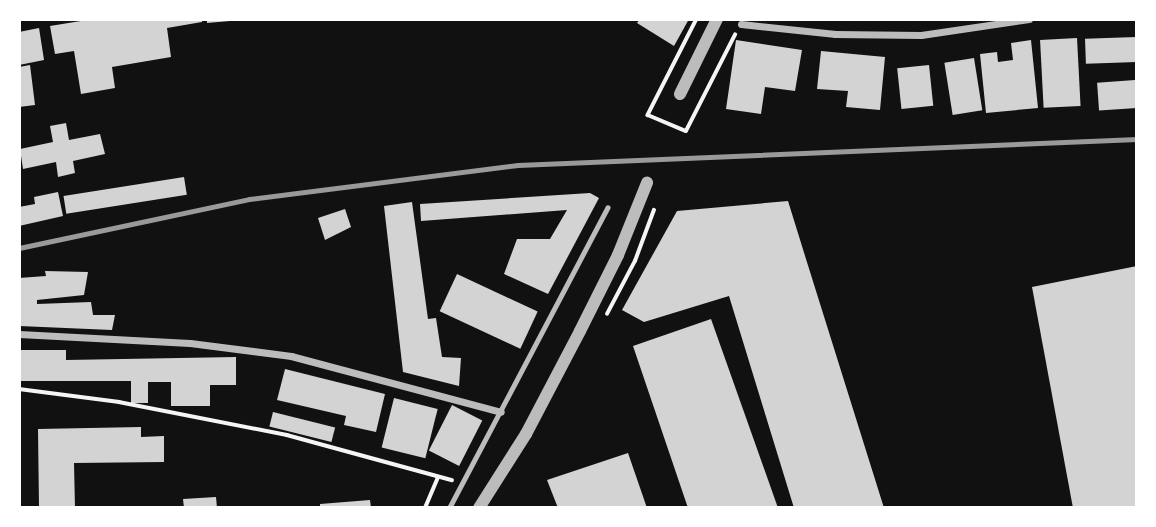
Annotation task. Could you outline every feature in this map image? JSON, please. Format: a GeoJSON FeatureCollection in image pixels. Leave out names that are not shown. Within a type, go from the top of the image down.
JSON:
{"type":"FeatureCollection","features":[{"type":"Feature","properties":{"kind":"street"},"geometry":{"type":"LineString","coordinates":[[680,94],[717,19]]}},
{"type":"Feature","properties":{"kind":"street"},"geometry":{"type":"LineString","coordinates":[[740,24],[835,34],[921,35],[1029,19]]}},
{"type":"Feature","properties":{"kind":"street"},"geometry":{"type":"LineString","coordinates":[[480,508],[526,434],[585,320],[648,183]]}},
{"type":"Feature","properties":{"kind":"street"},"geometry":{"type":"LineString","coordinates":[[19,334],[190,343],[290,356],[501,412]]}},
{"type":"Feature","properties":{"kind":"lane"},"geometry":{"type":"LineString","coordinates":[[449,508],[608,207]]}},
{"type":"Feature","properties":{"kind":"path"},"geometry":{"type":"LineString","coordinates":[[19,389],[118,402],[287,436],[439,477],[425,508]]}},
{"type":"Feature","properties":{"kind":"building"},"geometry":{"type":"Polygon","coordinates":[[[93,19],[202,19],[202,22],[167,28],[171,57],[112,67],[115,88],[81,94],[74,51],[55,54],[50,26],[93,19]]]}},
{"type":"Feature","properties":{"kind":"building"},"geometry":{"type":"Polygon","coordinates":[[[207,19],[230,19],[230,21],[207,23],[207,19]]]}},
{"type":"Feature","properties":{"kind":"building"},"geometry":{"type":"Polygon","coordinates":[[[640,19],[689,19],[674,46],[637,23],[640,19]]]}},
{"type":"Feature","properties":{"kind":"building"},"geometry":{"type":"Polygon","coordinates":[[[39,28],[44,60],[19,65],[19,32],[39,28]]]}},
{"type":"Feature","properties":{"kind":"building"},"geometry":{"type":"Polygon","coordinates":[[[1136,37],[1137,62],[1086,64],[1085,39],[1136,37]]]}},
{"type":"Feature","properties":{"kind":"building"},"geometry":{"type":"Polygon","coordinates":[[[1077,38],[1081,106],[1044,108],[1040,40],[1077,38]]]}},
{"type":"Feature","properties":{"kind":"building"},"geometry":{"type":"Polygon","coordinates":[[[736,40],[802,50],[795,91],[765,87],[761,114],[726,109],[736,40]]]}},
{"type":"Feature","properties":{"kind":"building"},"geometry":{"type":"Polygon","coordinates":[[[1031,40],[1038,108],[986,113],[980,54],[997,52],[998,62],[1013,60],[1011,43],[1031,40]]]}},
{"type":"Feature","properties":{"kind":"building"},"geometry":{"type":"Polygon","coordinates":[[[821,51],[885,57],[880,110],[846,107],[848,91],[817,89],[821,51]]]}},
{"type":"Feature","properties":{"kind":"building"},"geometry":{"type":"Polygon","coordinates":[[[974,58],[982,110],[953,115],[944,63],[974,58]]]}},
{"type":"Feature","properties":{"kind":"building"},"geometry":{"type":"Polygon","coordinates":[[[30,65],[35,105],[19,107],[19,67],[30,65]]]}},
{"type":"Feature","properties":{"kind":"building"},"geometry":{"type":"Polygon","coordinates":[[[929,65],[933,106],[901,109],[897,68],[929,65]]]}},
{"type":"Feature","properties":{"kind":"building"},"geometry":{"type":"Polygon","coordinates":[[[1135,80],[1137,108],[1099,111],[1097,83],[1135,80]]]}},
{"type":"Feature","properties":{"kind":"building"},"geometry":{"type":"Polygon","coordinates":[[[66,123],[69,140],[100,134],[105,154],[73,161],[75,173],[58,177],[56,162],[23,169],[20,149],[53,142],[50,126],[66,123]]]}},
{"type":"Feature","properties":{"kind":"building"},"geometry":{"type":"Polygon","coordinates":[[[184,177],[187,195],[66,214],[64,196],[184,177]]]}},
{"type":"Feature","properties":{"kind":"building"},"geometry":{"type":"Polygon","coordinates":[[[58,192],[63,216],[19,226],[19,207],[35,204],[34,197],[58,192]]]}},
{"type":"Feature","properties":{"kind":"building"},"geometry":{"type":"Polygon","coordinates":[[[590,193],[599,198],[548,294],[504,274],[517,239],[550,239],[567,210],[421,221],[420,204],[590,193]]]}},
{"type":"Feature","properties":{"kind":"building"},"geometry":{"type":"Polygon","coordinates":[[[788,201],[884,508],[794,508],[729,296],[644,322],[622,310],[677,211],[788,201]]]}},
{"type":"Feature","properties":{"kind":"building"},"geometry":{"type":"Polygon","coordinates":[[[412,202],[428,319],[436,318],[442,357],[461,358],[459,386],[403,372],[384,206],[412,202]]]}},
{"type":"Feature","properties":{"kind":"building"},"geometry":{"type":"Polygon","coordinates":[[[345,209],[351,227],[325,240],[318,218],[345,209]]]}},
{"type":"Feature","properties":{"kind":"building"},"geometry":{"type":"Polygon","coordinates":[[[1137,266],[1137,508],[1073,508],[1032,287],[1137,266]]]}},
{"type":"Feature","properties":{"kind":"building"},"geometry":{"type":"Polygon","coordinates":[[[45,271],[88,272],[84,295],[37,300],[37,304],[91,302],[93,315],[115,315],[112,330],[19,326],[19,278],[46,276],[45,271]]]}},
{"type":"Feature","properties":{"kind":"building"},"geometry":{"type":"Polygon","coordinates":[[[457,274],[538,312],[520,349],[440,311],[457,274]]]}},
{"type":"Feature","properties":{"kind":"building"},"geometry":{"type":"Polygon","coordinates":[[[711,319],[778,508],[688,508],[633,346],[711,319]]]}},
{"type":"Feature","properties":{"kind":"building"},"geometry":{"type":"Polygon","coordinates":[[[19,350],[66,350],[66,360],[236,357],[236,385],[210,385],[210,406],[171,406],[171,382],[148,382],[148,403],[131,403],[131,381],[19,381],[19,350]]]}},
{"type":"Feature","properties":{"kind":"building"},"geometry":{"type":"Polygon","coordinates":[[[285,369],[385,394],[376,432],[344,425],[346,416],[277,400],[285,369]]]}},
{"type":"Feature","properties":{"kind":"building"},"geometry":{"type":"Polygon","coordinates":[[[394,398],[438,409],[425,458],[382,447],[394,398]]]}},
{"type":"Feature","properties":{"kind":"building"},"geometry":{"type":"Polygon","coordinates":[[[452,405],[482,420],[459,466],[429,450],[452,405]]]}},
{"type":"Feature","properties":{"kind":"building"},"geometry":{"type":"Polygon","coordinates":[[[273,412],[335,427],[331,442],[269,427],[273,412]]]}},
{"type":"Feature","properties":{"kind":"building"},"geometry":{"type":"Polygon","coordinates":[[[141,427],[141,437],[164,436],[164,462],[74,463],[75,508],[39,508],[38,429],[141,427]]]}},
{"type":"Feature","properties":{"kind":"building"},"geometry":{"type":"Polygon","coordinates":[[[628,453],[647,508],[558,508],[547,480],[628,453]]]}},
{"type":"Feature","properties":{"kind":"building"},"geometry":{"type":"Polygon","coordinates":[[[216,497],[217,508],[184,508],[183,499],[216,497]]]}},
{"type":"Feature","properties":{"kind":"building"},"geometry":{"type":"Polygon","coordinates":[[[370,500],[371,508],[320,508],[320,504],[370,500]]]}},
{"type":"Feature","properties":{"kind":"railway"},"geometry":{"type":"LineString","coordinates":[[19,248],[249,199],[518,165],[1137,139]]}}]}
